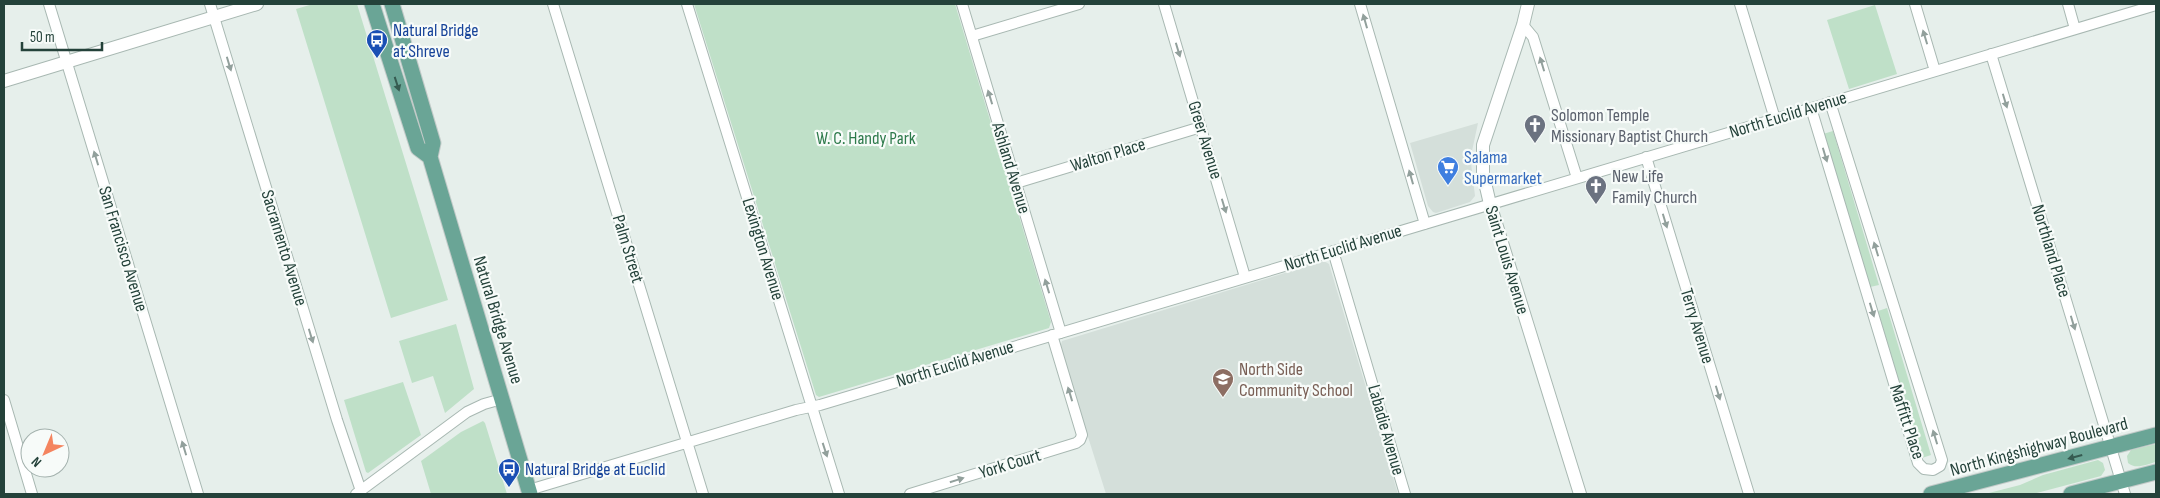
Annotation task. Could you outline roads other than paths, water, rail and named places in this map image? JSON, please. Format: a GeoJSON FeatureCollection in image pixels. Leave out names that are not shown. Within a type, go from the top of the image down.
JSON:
{"type":"FeatureCollection","features":[{"type":"Feature","properties":{"kind":"main road","name":"Natural Bridge Avenue"},"geometry":{"type":"LineString","coordinates":[[372,4],[418,148],[430,157]]}},
{"type":"Feature","properties":{"kind":"main road"},"geometry":{"type":"LineString","coordinates":[[382,4],[401,55],[412,70]]}},
{"type":"Feature","properties":{"kind":"main road","name":"Natural Bridge Avenue"},"geometry":{"type":"LineString","coordinates":[[392,4],[434,143],[430,157],[529,492]]}},
{"type":"Feature","properties":{"kind":"main road","name":"North Kingshighway Boulevard"},"geometry":{"type":"LineString","coordinates":[[1938,493],[2156,435]]}},
{"type":"Feature","properties":{"kind":"main road"},"geometry":{"type":"LineString","coordinates":[[2071,494],[2123,488],[2156,472]]}},
{"type":"Feature","properties":{"kind":"street","name":"San Francisco Avenue"},"geometry":{"type":"LineString","coordinates":[[49,4],[198,494]]}},
{"type":"Feature","properties":{"kind":"street","name":"Sacramento Avenue"},"geometry":{"type":"LineString","coordinates":[[210,4],[358,492]]}},
{"type":"Feature","properties":{"kind":"street"},"geometry":{"type":"LineString","coordinates":[[4,81],[257,4]]}},
{"type":"Feature","properties":{"kind":"street","name":"Palm Street"},"geometry":{"type":"LineString","coordinates":[[553,4],[703,494]]}},
{"type":"Feature","properties":{"kind":"street","name":"Lexington Avenue"},"geometry":{"type":"LineString","coordinates":[[687,4],[839,494]]}},
{"type":"Feature","properties":{"kind":"street","name":"Ashland Avenue"},"geometry":{"type":"LineString","coordinates":[[962,4],[1016,183],[1082,435],[1080,440]]}},
{"type":"Feature","properties":{"kind":"street"},"geometry":{"type":"LineString","coordinates":[[972,36],[1079,4]]}},
{"type":"Feature","properties":{"kind":"street","name":"Greer Avenue"},"geometry":{"type":"LineString","coordinates":[[1164,4],[1245,277]]}},
{"type":"Feature","properties":{"kind":"street"},"geometry":{"type":"LineString","coordinates":[[1360,4],[1425,224]]}},
{"type":"Feature","properties":{"kind":"street","name":"Saint Louis Avenue"},"geometry":{"type":"LineString","coordinates":[[1528,4],[1484,145],[1483,174],[1490,204],[1580,494]]}},
{"type":"Feature","properties":{"kind":"street"},"geometry":{"type":"LineString","coordinates":[[1740,4],[1774,119]]}},
{"type":"Feature","properties":{"kind":"street"},"geometry":{"type":"LineString","coordinates":[[1915,4],[1935,71]]}},
{"type":"Feature","properties":{"kind":"street"},"geometry":{"type":"LineString","coordinates":[[2068,4],[2076,29]]}},
{"type":"Feature","properties":{"kind":"street","name":"North Euclid Avenue"},"geometry":{"type":"LineString","coordinates":[[529,492],[687,442],[812,407],[2156,5]]}},
{"type":"Feature","properties":{"kind":"street"},"geometry":{"type":"LineString","coordinates":[[1523,25],[1534,37],[1577,178]]}},
{"type":"Feature","properties":{"kind":"street","name":"Northland Place"},"geometry":{"type":"LineString","coordinates":[[1991,54],[2123,488]]}},
{"type":"Feature","properties":{"kind":"street","name":"Maffitt Place"},"geometry":{"type":"LineString","coordinates":[[1811,108],[1918,463],[1924,469],[1933,470],[1940,466],[1942,460],[1830,102]]}},
{"type":"Feature","properties":{"kind":"street","name":"Walton Place"},"geometry":{"type":"LineString","coordinates":[[1016,183],[1201,127]]}},
{"type":"Feature","properties":{"kind":"street","name":"Terry Avenue"},"geometry":{"type":"LineString","coordinates":[[1646,157],[1749,494]]}},
{"type":"Feature","properties":{"kind":"street","name":"Labadie Avenue"},"geometry":{"type":"LineString","coordinates":[[1333,251],[1405,494]]}},
{"type":"Feature","properties":{"kind":"street"},"geometry":{"type":"LineString","coordinates":[[358,492],[467,412],[484,404],[502,399]]}},
{"type":"Feature","properties":{"kind":"street"},"geometry":{"type":"LineString","coordinates":[[4,400],[32,494]]}},
{"type":"Feature","properties":{"kind":"street","name":"York Court"},"geometry":{"type":"LineString","coordinates":[[910,494],[1076,444],[1080,440]]}},
{"type":"Feature","properties":{"kind":"place","name":"Natural Bridge at Shreve"},"geometry":{"type":"Point","coordinates":[377,59]}},
{"type":"Feature","properties":{"kind":"place","name":"Solomon Temple Missionary Baptist Church"},"geometry":{"type":"Point","coordinates":[1535,144]}},
{"type":"Feature","properties":{"kind":"place","name":"Salama Supermarket"},"geometry":{"type":"Point","coordinates":[1448,186]}},
{"type":"Feature","properties":{"kind":"place","name":"New Life Family Church"},"geometry":{"type":"Point","coordinates":[1596,205]}},
{"type":"Feature","properties":{"kind":"place","name":"North Side Community School"},"geometry":{"type":"Point","coordinates":[1223,398]}},
{"type":"Feature","properties":{"kind":"place","name":"Natural Bridge at Euclid"},"geometry":{"type":"Point","coordinates":[509,488]}},
{"type":"Feature","properties":{"kind":"park label","name":"W. C. Handy Park"},"geometry":{"type":"Point","coordinates":[866,138]}}]}
